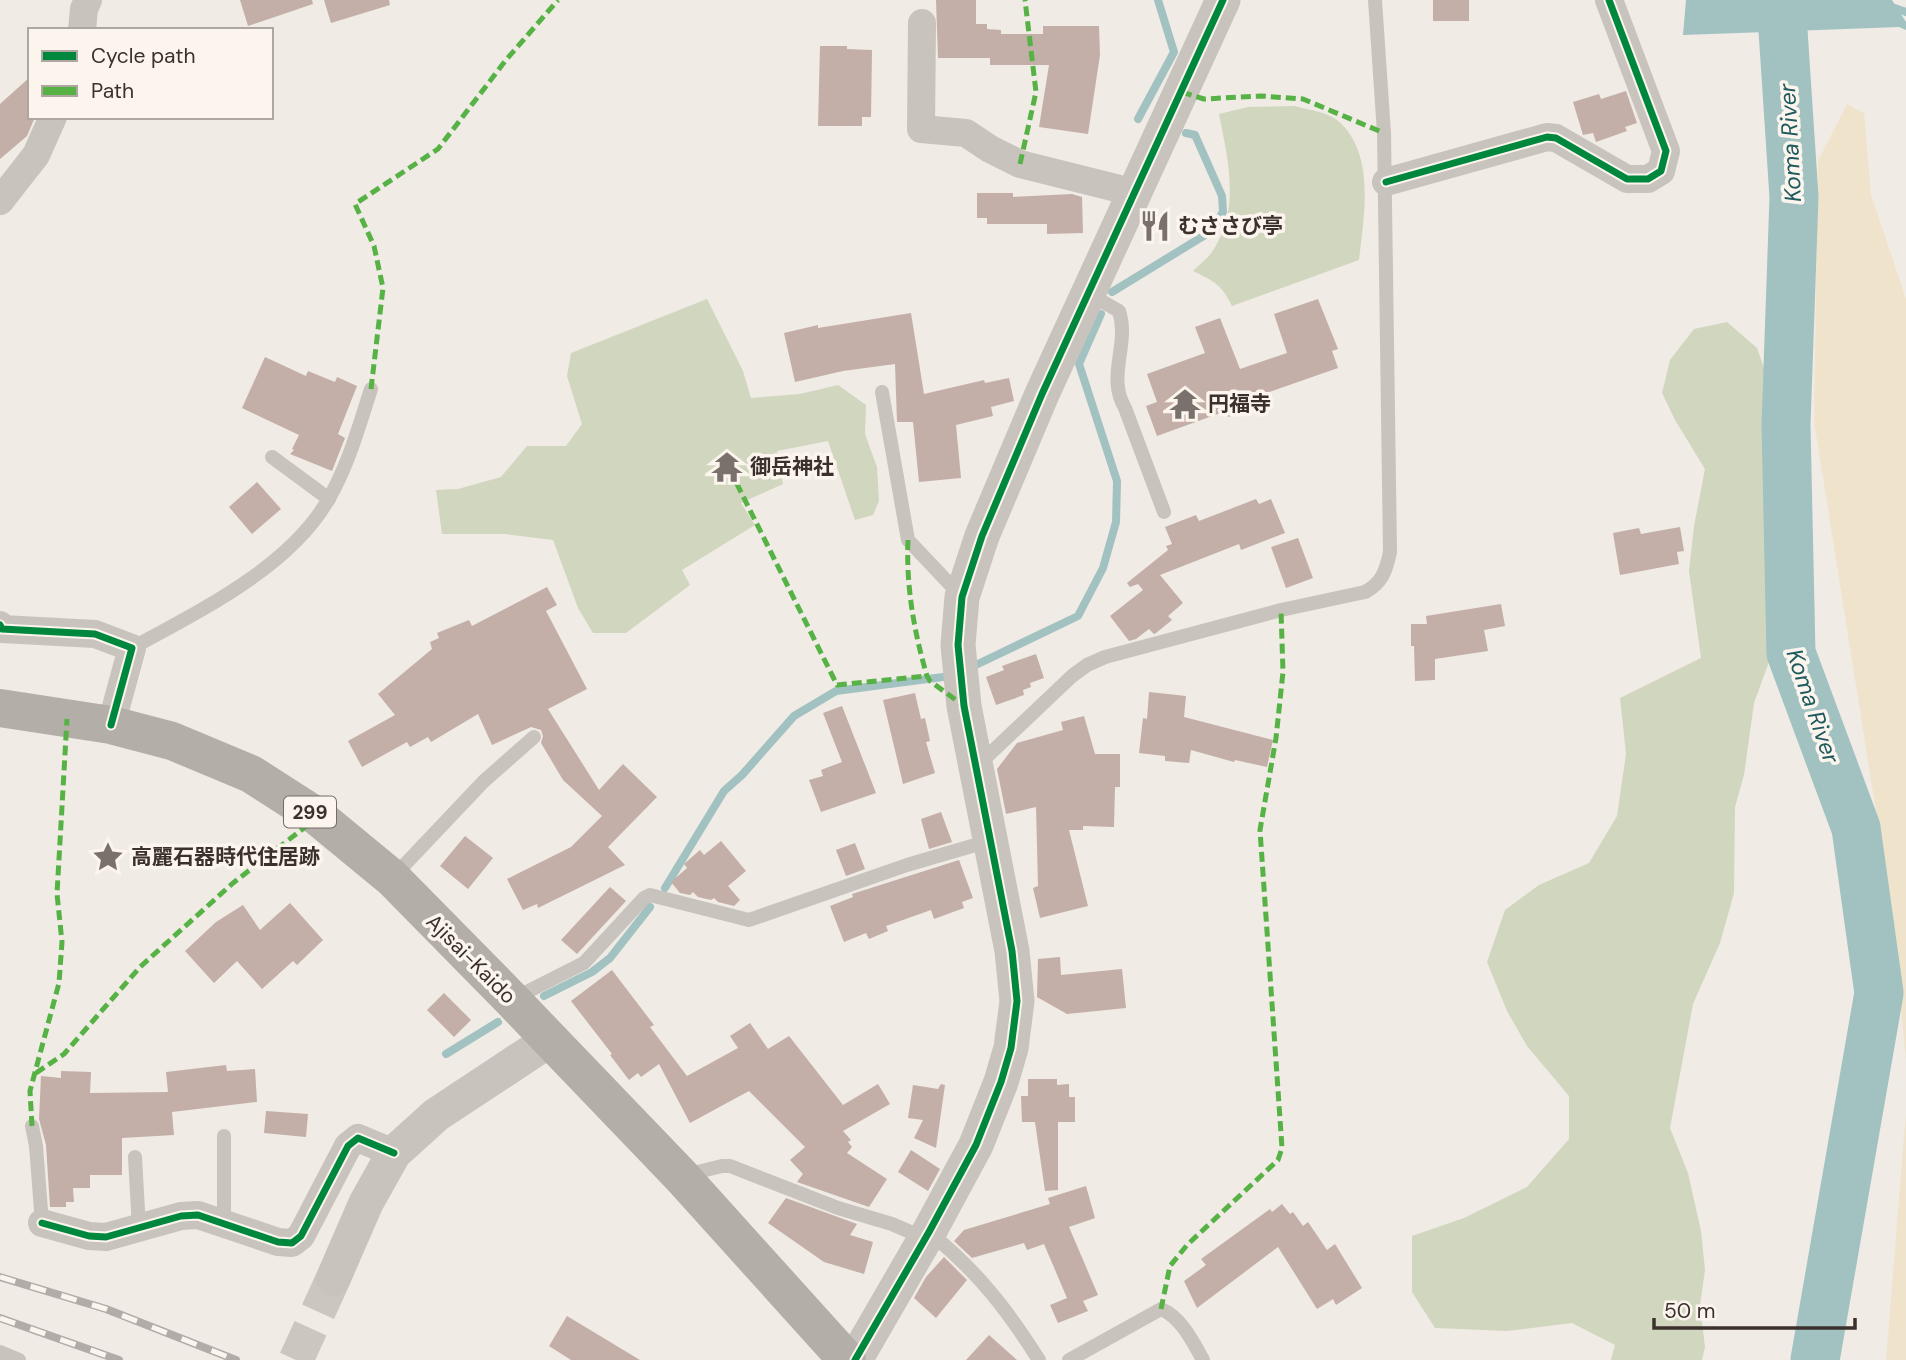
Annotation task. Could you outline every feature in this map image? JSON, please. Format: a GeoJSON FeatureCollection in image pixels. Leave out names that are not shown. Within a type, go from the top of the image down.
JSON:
{"type":"FeatureCollection","features":[{"type":"Feature","properties":{"kind":"highway","name":"Ajisai-Kaido"},"geometry":{"type":"LineString","coordinates":[[0,708],[111,725],[173,741],[251,774],[318,817],[392,878],[551,1039],[681,1176],[846,1360]]}},
{"type":"Feature","properties":{"kind":"street"},"geometry":{"type":"LineString","coordinates":[[82,28],[88,0]]}},
{"type":"Feature","properties":{"kind":"street"},"geometry":{"type":"LineString","coordinates":[[855,1360],[976,1145],[1001,1082],[1011,1048],[1017,1001],[1012,951],[960,678],[958,645],[962,597],[982,536],[1087,293],[1136,193],[1223,0]]}},
{"type":"Feature","properties":{"kind":"street"},"geometry":{"type":"LineString","coordinates":[[1385,182],[1548,137],[1556,138],[1627,179],[1648,179],[1661,171],[1666,151],[1609,0]]}},
{"type":"Feature","properties":{"kind":"street"},"geometry":{"type":"LineString","coordinates":[[922,23],[921,129],[966,133],[1020,164],[1136,193]]}},
{"type":"Feature","properties":{"kind":"street"},"geometry":{"type":"LineString","coordinates":[[0,201],[36,155],[52,119]]}},
{"type":"Feature","properties":{"kind":"street"},"geometry":{"type":"LineString","coordinates":[[0,625],[2,629],[95,634],[132,648],[111,725]]}},
{"type":"Feature","properties":{"kind":"street"},"geometry":{"type":"LineString","coordinates":[[333,1279],[366,1203],[394,1153],[436,1115],[551,1039]]}},
{"type":"Feature","properties":{"kind":"street"},"geometry":{"type":"LineString","coordinates":[[41,1223],[89,1236],[106,1237],[181,1216],[198,1215],[278,1242],[292,1243],[301,1236],[348,1146],[358,1138],[394,1153]]}},
{"type":"Feature","properties":{"kind":"lane"},"geometry":{"type":"LineString","coordinates":[[976,768],[1072,676],[1087,665],[1105,657],[1281,610],[1365,592],[1382,579],[1390,552],[1385,182],[1375,0]]}},
{"type":"Feature","properties":{"kind":"lane"},"geometry":{"type":"LineString","coordinates":[[1087,293],[1119,311],[1122,321],[1121,352],[1116,365],[1115,385],[1164,512]]}},
{"type":"Feature","properties":{"kind":"lane"},"geometry":{"type":"LineString","coordinates":[[132,648],[214,603],[281,555],[307,531],[329,499],[351,448],[371,389]]}},
{"type":"Feature","properties":{"kind":"lane"},"geometry":{"type":"LineString","coordinates":[[882,392],[908,540],[962,597]]}},
{"type":"Feature","properties":{"kind":"lane"},"geometry":{"type":"LineString","coordinates":[[272,457],[329,499]]}},
{"type":"Feature","properties":{"kind":"lane"},"geometry":{"type":"LineString","coordinates":[[392,878],[484,781],[534,737]]}},
{"type":"Feature","properties":{"kind":"lane"},"geometry":{"type":"LineString","coordinates":[[513,1000],[584,963],[644,898],[650,895],[749,920],[907,865],[990,841]]}},
{"type":"Feature","properties":{"kind":"lane"},"geometry":{"type":"LineString","coordinates":[[32,1126],[36,1146],[41,1223]]}},
{"type":"Feature","properties":{"kind":"lane"},"geometry":{"type":"LineString","coordinates":[[223,1136],[223,1224]]}},
{"type":"Feature","properties":{"kind":"lane"},"geometry":{"type":"LineString","coordinates":[[135,1157],[139,1229]]}},
{"type":"Feature","properties":{"kind":"lane"},"geometry":{"type":"LineString","coordinates":[[681,1176],[730,1166],[838,1208],[927,1236],[974,1271],[1009,1313],[1040,1360]]}},
{"type":"Feature","properties":{"kind":"lane"},"geometry":{"type":"LineString","coordinates":[[1069,1360],[1161,1310],[1169,1313],[1191,1339],[1203,1360]]}},
{"type":"Feature","properties":{"kind":"lane"},"geometry":{"type":"LineString","coordinates":[[0,1352],[19,1360]]}},
{"type":"Feature","properties":{"kind":"green space"},"geometry":{"type":"Polygon","coordinates":[[[1295,106],[1333,117],[1349,133],[1358,149],[1365,205],[1359,260],[1232,306],[1217,284],[1193,271],[1212,252],[1227,219],[1230,184],[1219,114],[1248,107],[1295,106]]]}},
{"type":"Feature","properties":{"kind":"green space"},"geometry":{"type":"Polygon","coordinates":[[[707,299],[743,371],[751,398],[800,394],[838,385],[866,405],[865,434],[877,467],[879,501],[873,515],[855,520],[828,441],[777,451],[783,484],[741,503],[755,525],[682,570],[690,585],[626,633],[593,633],[578,608],[553,540],[505,534],[442,534],[436,490],[458,489],[501,477],[527,446],[566,446],[582,424],[567,376],[571,353],[707,299]]]}},
{"type":"Feature","properties":{"kind":"green space"},"geometry":{"type":"Polygon","coordinates":[[[1727,322],[1757,348],[1776,402],[1769,432],[1767,574],[1778,610],[1774,648],[1754,703],[1744,775],[1735,807],[1734,893],[1720,943],[1693,1004],[1670,1128],[1688,1173],[1701,1231],[1705,1270],[1700,1305],[1705,1347],[1702,1360],[1611,1360],[1615,1345],[1572,1323],[1507,1331],[1435,1328],[1412,1292],[1412,1236],[1464,1218],[1527,1187],[1569,1139],[1569,1096],[1527,1046],[1507,1011],[1487,962],[1505,910],[1539,885],[1589,863],[1617,816],[1626,754],[1620,698],[1701,658],[1689,571],[1705,469],[1662,393],[1670,360],[1694,329],[1727,322]]]}},
{"type":"Feature","properties":{"kind":"sand"},"geometry":{"type":"Polygon","coordinates":[[[1847,104],[1864,113],[1871,195],[1906,299],[1906,1060],[1891,906],[1814,421],[1818,161],[1847,104]]]}},
{"type":"Feature","properties":{"kind":"sand"},"geometry":{"type":"Polygon","coordinates":[[[1906,1112],[1906,1360],[1886,1360],[1906,1112]]]}},
{"type":"Feature","properties":{"kind":"water"},"geometry":{"type":"Polygon","coordinates":[[[1686,0],[1892,0],[1906,22],[1906,30],[1899,27],[1683,35],[1686,0]]]}},
{"type":"Feature","properties":{"kind":"building"},"geometry":{"type":"Polygon","coordinates":[[[240,0],[312,0],[313,4],[248,26],[240,0]]]}},
{"type":"Feature","properties":{"kind":"building"},"geometry":{"type":"Polygon","coordinates":[[[324,0],[389,0],[390,5],[331,23],[324,0]]]}},
{"type":"Feature","properties":{"kind":"building"},"geometry":{"type":"Polygon","coordinates":[[[936,0],[976,0],[976,24],[987,24],[987,29],[1001,30],[1001,34],[1043,34],[1043,26],[1099,26],[1100,55],[1088,134],[1039,127],[1049,65],[990,65],[990,58],[938,58],[936,0]]]}},
{"type":"Feature","properties":{"kind":"building"},"geometry":{"type":"Polygon","coordinates":[[[1433,0],[1469,0],[1469,21],[1433,21],[1433,0]]]}},
{"type":"Feature","properties":{"kind":"building"},"geometry":{"type":"Polygon","coordinates":[[[820,46],[872,50],[871,117],[862,117],[862,126],[818,126],[820,46]]]}},
{"type":"Feature","properties":{"kind":"building"},"geometry":{"type":"Polygon","coordinates":[[[28,79],[28,119],[34,119],[27,136],[0,159],[0,104],[28,79]]]}},
{"type":"Feature","properties":{"kind":"building"},"geometry":{"type":"Polygon","coordinates":[[[1626,91],[1637,123],[1625,127],[1627,131],[1596,142],[1593,133],[1583,135],[1573,102],[1599,94],[1601,99],[1626,91]]]}},
{"type":"Feature","properties":{"kind":"building"},"geometry":{"type":"Polygon","coordinates":[[[977,193],[1013,193],[1013,197],[1072,194],[1082,197],[1083,233],[1047,234],[1047,224],[987,224],[987,218],[977,218],[977,193]]]}},
{"type":"Feature","properties":{"kind":"building"},"geometry":{"type":"Polygon","coordinates":[[[1318,299],[1338,349],[1332,351],[1338,368],[1258,396],[1262,406],[1228,417],[1226,411],[1157,436],[1146,406],[1157,402],[1147,374],[1205,353],[1195,327],[1220,318],[1240,369],[1287,353],[1274,314],[1318,299]]]}},
{"type":"Feature","properties":{"kind":"building"},"geometry":{"type":"Polygon","coordinates":[[[911,313],[924,394],[984,380],[985,383],[1009,378],[1014,401],[991,407],[993,416],[956,425],[961,478],[919,482],[913,422],[897,422],[895,364],[843,371],[795,382],[784,333],[818,325],[818,328],[911,313]]]}},
{"type":"Feature","properties":{"kind":"building"},"geometry":{"type":"Polygon","coordinates":[[[265,357],[306,376],[308,371],[335,382],[337,377],[357,386],[338,434],[345,438],[332,471],[290,454],[299,435],[242,408],[265,357]]]}},
{"type":"Feature","properties":{"kind":"building"},"geometry":{"type":"Polygon","coordinates":[[[257,482],[281,509],[252,534],[229,507],[257,482]]]}},
{"type":"Feature","properties":{"kind":"building"},"geometry":{"type":"Polygon","coordinates":[[[1256,499],[1259,504],[1271,499],[1285,533],[1241,550],[1239,544],[1160,575],[1183,603],[1168,616],[1172,620],[1156,633],[1149,629],[1129,641],[1110,616],[1143,590],[1138,584],[1130,587],[1127,583],[1168,550],[1166,546],[1172,544],[1165,527],[1196,515],[1199,521],[1256,499]]]}},
{"type":"Feature","properties":{"kind":"building"},"geometry":{"type":"Polygon","coordinates":[[[1680,527],[1684,551],[1677,552],[1679,564],[1620,575],[1613,533],[1639,528],[1641,534],[1680,527]]]}},
{"type":"Feature","properties":{"kind":"building"},"geometry":{"type":"Polygon","coordinates":[[[1298,538],[1313,578],[1286,588],[1271,547],[1298,538]]]}},
{"type":"Feature","properties":{"kind":"building"},"geometry":{"type":"Polygon","coordinates":[[[547,587],[557,605],[546,611],[587,689],[548,709],[599,790],[623,764],[657,797],[608,847],[625,865],[538,908],[537,904],[523,910],[507,879],[571,847],[602,816],[563,780],[541,743],[541,730],[531,727],[492,745],[478,714],[431,742],[428,737],[410,747],[407,742],[362,767],[348,741],[395,715],[378,694],[432,649],[430,642],[439,638],[437,633],[469,620],[472,626],[547,587]]]}},
{"type":"Feature","properties":{"kind":"building"},"geometry":{"type":"Polygon","coordinates":[[[1501,604],[1505,626],[1484,630],[1488,651],[1435,659],[1435,680],[1415,681],[1411,624],[1427,624],[1426,616],[1501,604]]]}},
{"type":"Feature","properties":{"kind":"building"},"geometry":{"type":"Polygon","coordinates":[[[1036,654],[1044,678],[1030,683],[1031,687],[1023,690],[1024,695],[996,705],[986,677],[1004,670],[1002,666],[1036,654]]]}},
{"type":"Feature","properties":{"kind":"building"},"geometry":{"type":"Polygon","coordinates":[[[1149,692],[1186,696],[1184,717],[1273,740],[1267,767],[1235,760],[1234,762],[1191,750],[1189,763],[1165,761],[1165,756],[1139,753],[1143,718],[1147,719],[1149,692]]]}},
{"type":"Feature","properties":{"kind":"building"},"geometry":{"type":"Polygon","coordinates":[[[915,693],[921,719],[925,718],[930,741],[926,742],[935,773],[903,784],[883,700],[915,693]]]}},
{"type":"Feature","properties":{"kind":"building"},"geometry":{"type":"Polygon","coordinates":[[[842,706],[876,793],[821,812],[809,780],[823,776],[821,770],[842,762],[823,713],[842,706]]]}},
{"type":"Feature","properties":{"kind":"building"},"geometry":{"type":"Polygon","coordinates":[[[1084,716],[1095,754],[1120,754],[1120,787],[1115,787],[1114,827],[1083,826],[1083,830],[1069,830],[1088,906],[1040,918],[1033,888],[1038,886],[1036,807],[1006,814],[997,769],[1017,743],[1063,730],[1061,722],[1084,716]]]}},
{"type":"Feature","properties":{"kind":"building"},"geometry":{"type":"Polygon","coordinates":[[[941,812],[952,842],[929,849],[921,819],[941,812]]]}},
{"type":"Feature","properties":{"kind":"building"},"geometry":{"type":"Polygon","coordinates":[[[465,836],[493,858],[468,889],[440,866],[465,836]]]}},
{"type":"Feature","properties":{"kind":"building"},"geometry":{"type":"Polygon","coordinates":[[[721,841],[746,871],[728,886],[740,900],[734,906],[718,902],[714,898],[711,900],[698,897],[693,892],[690,895],[680,893],[671,882],[687,868],[684,864],[700,850],[704,855],[721,841]]]}},
{"type":"Feature","properties":{"kind":"building"},"geometry":{"type":"Polygon","coordinates":[[[855,843],[865,869],[846,876],[836,850],[855,843]]]}},
{"type":"Feature","properties":{"kind":"building"},"geometry":{"type":"Polygon","coordinates":[[[959,860],[973,898],[962,902],[964,908],[934,919],[931,910],[886,926],[888,931],[869,939],[866,933],[844,942],[830,906],[853,897],[852,894],[959,860]]]}},
{"type":"Feature","properties":{"kind":"building"},"geometry":{"type":"Polygon","coordinates":[[[610,887],[626,901],[577,954],[561,940],[610,887]]]}},
{"type":"Feature","properties":{"kind":"building"},"geometry":{"type":"Polygon","coordinates":[[[290,903],[323,940],[297,965],[293,961],[262,989],[237,961],[214,983],[185,951],[216,922],[243,905],[260,930],[290,903]]]}},
{"type":"Feature","properties":{"kind":"building"},"geometry":{"type":"Polygon","coordinates":[[[1060,957],[1061,975],[1122,969],[1126,1008],[1067,1014],[1037,997],[1038,959],[1060,957]]]}},
{"type":"Feature","properties":{"kind":"building"},"geometry":{"type":"Polygon","coordinates":[[[612,970],[654,1025],[650,1027],[687,1076],[738,1048],[730,1036],[750,1023],[768,1049],[789,1036],[843,1105],[878,1084],[890,1104],[843,1131],[851,1140],[848,1142],[852,1147],[847,1153],[887,1179],[869,1207],[797,1182],[803,1174],[790,1160],[805,1147],[749,1091],[690,1123],[659,1064],[641,1077],[638,1073],[629,1080],[571,1001],[612,970]]]}},
{"type":"Feature","properties":{"kind":"building"},"geometry":{"type":"Polygon","coordinates":[[[444,993],[471,1020],[454,1037],[427,1010],[444,993]]]}},
{"type":"Feature","properties":{"kind":"building"},"geometry":{"type":"Polygon","coordinates":[[[226,1065],[227,1071],[255,1069],[257,1102],[172,1112],[174,1135],[122,1138],[122,1175],[90,1175],[90,1188],[73,1188],[74,1202],[66,1202],[66,1207],[50,1207],[46,1145],[39,1119],[41,1076],[61,1078],[61,1071],[91,1072],[90,1093],[168,1092],[166,1072],[226,1065]]]}},
{"type":"Feature","properties":{"kind":"building"},"geometry":{"type":"Polygon","coordinates":[[[1028,1079],[1057,1079],[1057,1085],[1069,1084],[1069,1097],[1075,1097],[1075,1122],[1058,1122],[1058,1190],[1045,1191],[1035,1122],[1022,1122],[1021,1096],[1028,1096],[1028,1079]]]}},
{"type":"Feature","properties":{"kind":"building"},"geometry":{"type":"Polygon","coordinates":[[[941,1084],[945,1085],[936,1148],[914,1138],[923,1120],[908,1118],[913,1085],[938,1089],[941,1084]]]}},
{"type":"Feature","properties":{"kind":"building"},"geometry":{"type":"Polygon","coordinates":[[[266,1111],[308,1114],[306,1137],[264,1133],[266,1111]]]}},
{"type":"Feature","properties":{"kind":"building"},"geometry":{"type":"Polygon","coordinates":[[[911,1150],[940,1169],[928,1191],[898,1172],[911,1150]]]}},
{"type":"Feature","properties":{"kind":"building"},"geometry":{"type":"Polygon","coordinates":[[[1086,1186],[1095,1218],[1069,1227],[1098,1295],[1083,1301],[1088,1311],[1058,1323],[1050,1305],[1067,1298],[1044,1244],[1027,1250],[1024,1243],[972,1258],[954,1241],[964,1230],[1050,1204],[1048,1198],[1086,1186]]]}},
{"type":"Feature","properties":{"kind":"building"},"geometry":{"type":"Polygon","coordinates":[[[786,1198],[857,1224],[850,1235],[873,1242],[864,1274],[824,1262],[768,1223],[786,1198]]]}},
{"type":"Feature","properties":{"kind":"building"},"geometry":{"type":"Polygon","coordinates":[[[1282,1204],[1290,1214],[1293,1212],[1303,1226],[1308,1222],[1327,1250],[1335,1244],[1362,1288],[1336,1305],[1333,1299],[1317,1309],[1278,1247],[1197,1308],[1184,1281],[1206,1265],[1201,1259],[1270,1209],[1272,1212],[1282,1204]]]}},
{"type":"Feature","properties":{"kind":"building"},"geometry":{"type":"Polygon","coordinates":[[[944,1257],[967,1280],[936,1318],[914,1298],[926,1277],[944,1257]]]}},
{"type":"Feature","properties":{"kind":"building"},"geometry":{"type":"Polygon","coordinates":[[[567,1316],[640,1360],[571,1360],[549,1346],[567,1316]]]}},
{"type":"Feature","properties":{"kind":"building"},"geometry":{"type":"Polygon","coordinates":[[[989,1335],[1017,1360],[966,1360],[989,1335]]]}},
{"type":"Feature","properties":{"kind":"waterway"},"geometry":{"type":"LineString","coordinates":[[1138,119],[1174,52],[1158,0]]}},
{"type":"Feature","properties":{"kind":"waterway","name":"Koma River"},"geometry":{"type":"LineString","coordinates":[[1781,0],[1794,197],[1786,425],[1791,653],[1856,828],[1879,993],[1815,1360]]}},
{"type":"Feature","properties":{"kind":"waterway"},"geometry":{"type":"LineString","coordinates":[[1871,0],[1906,12]]}},
{"type":"Feature","properties":{"kind":"waterway"},"geometry":{"type":"LineString","coordinates":[[1112,292],[1210,232],[1223,212],[1222,196],[1195,135],[1186,133]]}},
{"type":"Feature","properties":{"kind":"waterway"},"geometry":{"type":"LineString","coordinates":[[978,664],[1078,616],[1103,568],[1116,522],[1117,481],[1079,364],[1101,314]]}},
{"type":"Feature","properties":{"kind":"waterway"},"geometry":{"type":"LineString","coordinates":[[665,888],[724,791],[742,775],[794,716],[836,691],[943,677]]}},
{"type":"Feature","properties":{"kind":"waterway"},"geometry":{"type":"LineString","coordinates":[[544,996],[592,972],[610,958],[650,907]]}},
{"type":"Feature","properties":{"kind":"waterway"},"geometry":{"type":"LineString","coordinates":[[446,1054],[498,1022]]}},
{"type":"Feature","properties":{"kind":"tunnel"},"geometry":{"type":"LineString","coordinates":[[296,1360],[333,1279]]}},
{"type":"Feature","properties":{"kind":"railway"},"geometry":{"type":"LineString","coordinates":[[0,1277],[106,1309],[236,1360]]}},
{"type":"Feature","properties":{"kind":"railway"},"geometry":{"type":"LineString","coordinates":[[0,1318],[119,1360]]}},
{"type":"Feature","properties":{"kind":"marked path"},"geometry":{"type":"LineString","coordinates":[[371,389],[383,288],[374,246],[355,204],[438,149],[506,60],[558,0]]}},
{"type":"Feature","properties":{"kind":"marked path"},"geometry":{"type":"LineString","coordinates":[[1020,164],[1036,92],[1025,0]]}},
{"type":"Feature","properties":{"kind":"marked path"},"geometry":{"type":"LineString","coordinates":[[1182,92],[1204,99],[1261,96],[1303,99],[1384,133]]}},
{"type":"Feature","properties":{"kind":"marked path"},"geometry":{"type":"LineString","coordinates":[[730,470],[837,685],[927,676]]}},
{"type":"Feature","properties":{"kind":"marked path"},"geometry":{"type":"LineString","coordinates":[[908,540],[912,609],[927,676],[964,706]]}},
{"type":"Feature","properties":{"kind":"marked path"},"geometry":{"type":"LineString","coordinates":[[1161,1309],[1170,1266],[1187,1245],[1278,1160],[1282,1148],[1260,830],[1276,738],[1283,672],[1281,610]]}},
{"type":"Feature","properties":{"kind":"marked path"},"geometry":{"type":"LineString","coordinates":[[32,1126],[30,1091],[59,983],[62,942],[57,894],[67,719]]}},
{"type":"Feature","properties":{"kind":"marked path"},"geometry":{"type":"LineString","coordinates":[[36,1073],[64,1054],[140,967],[233,883],[318,817]]}},
{"type":"Feature","properties":{"kind":"cycle path"},"geometry":{"type":"LineString","coordinates":[[855,1360],[976,1145],[1001,1082],[1011,1048],[1017,1001],[1012,951],[964,706],[958,645],[962,597],[982,536],[1042,394],[1223,0]]}},
{"type":"Feature","properties":{"kind":"cycle path"},"geometry":{"type":"LineString","coordinates":[[1386,182],[1547,137],[1556,138],[1627,179],[1648,179],[1661,171],[1666,151],[1609,0]]}},
{"type":"Feature","properties":{"kind":"cycle path"},"geometry":{"type":"LineString","coordinates":[[0,625],[2,629],[95,634],[132,648],[111,725]]}},
{"type":"Feature","properties":{"kind":"cycle path"},"geometry":{"type":"LineString","coordinates":[[42,1223],[89,1236],[106,1237],[181,1216],[198,1215],[278,1242],[292,1243],[301,1236],[348,1146],[358,1138],[394,1153]]}},
{"type":"Feature","properties":{"kind":"place","name":"むささび亭"},"geometry":{"type":"Point","coordinates":[1155,226]}},
{"type":"Feature","properties":{"kind":"place","name":"円福寺"},"geometry":{"type":"Point","coordinates":[1185,404]}},
{"type":"Feature","properties":{"kind":"place","name":"御岳神社"},"geometry":{"type":"Point","coordinates":[727,467]}},
{"type":"Feature","properties":{"kind":"place","name":"高麗石器時代住居跡"},"geometry":{"type":"Point","coordinates":[108,857]}}]}
